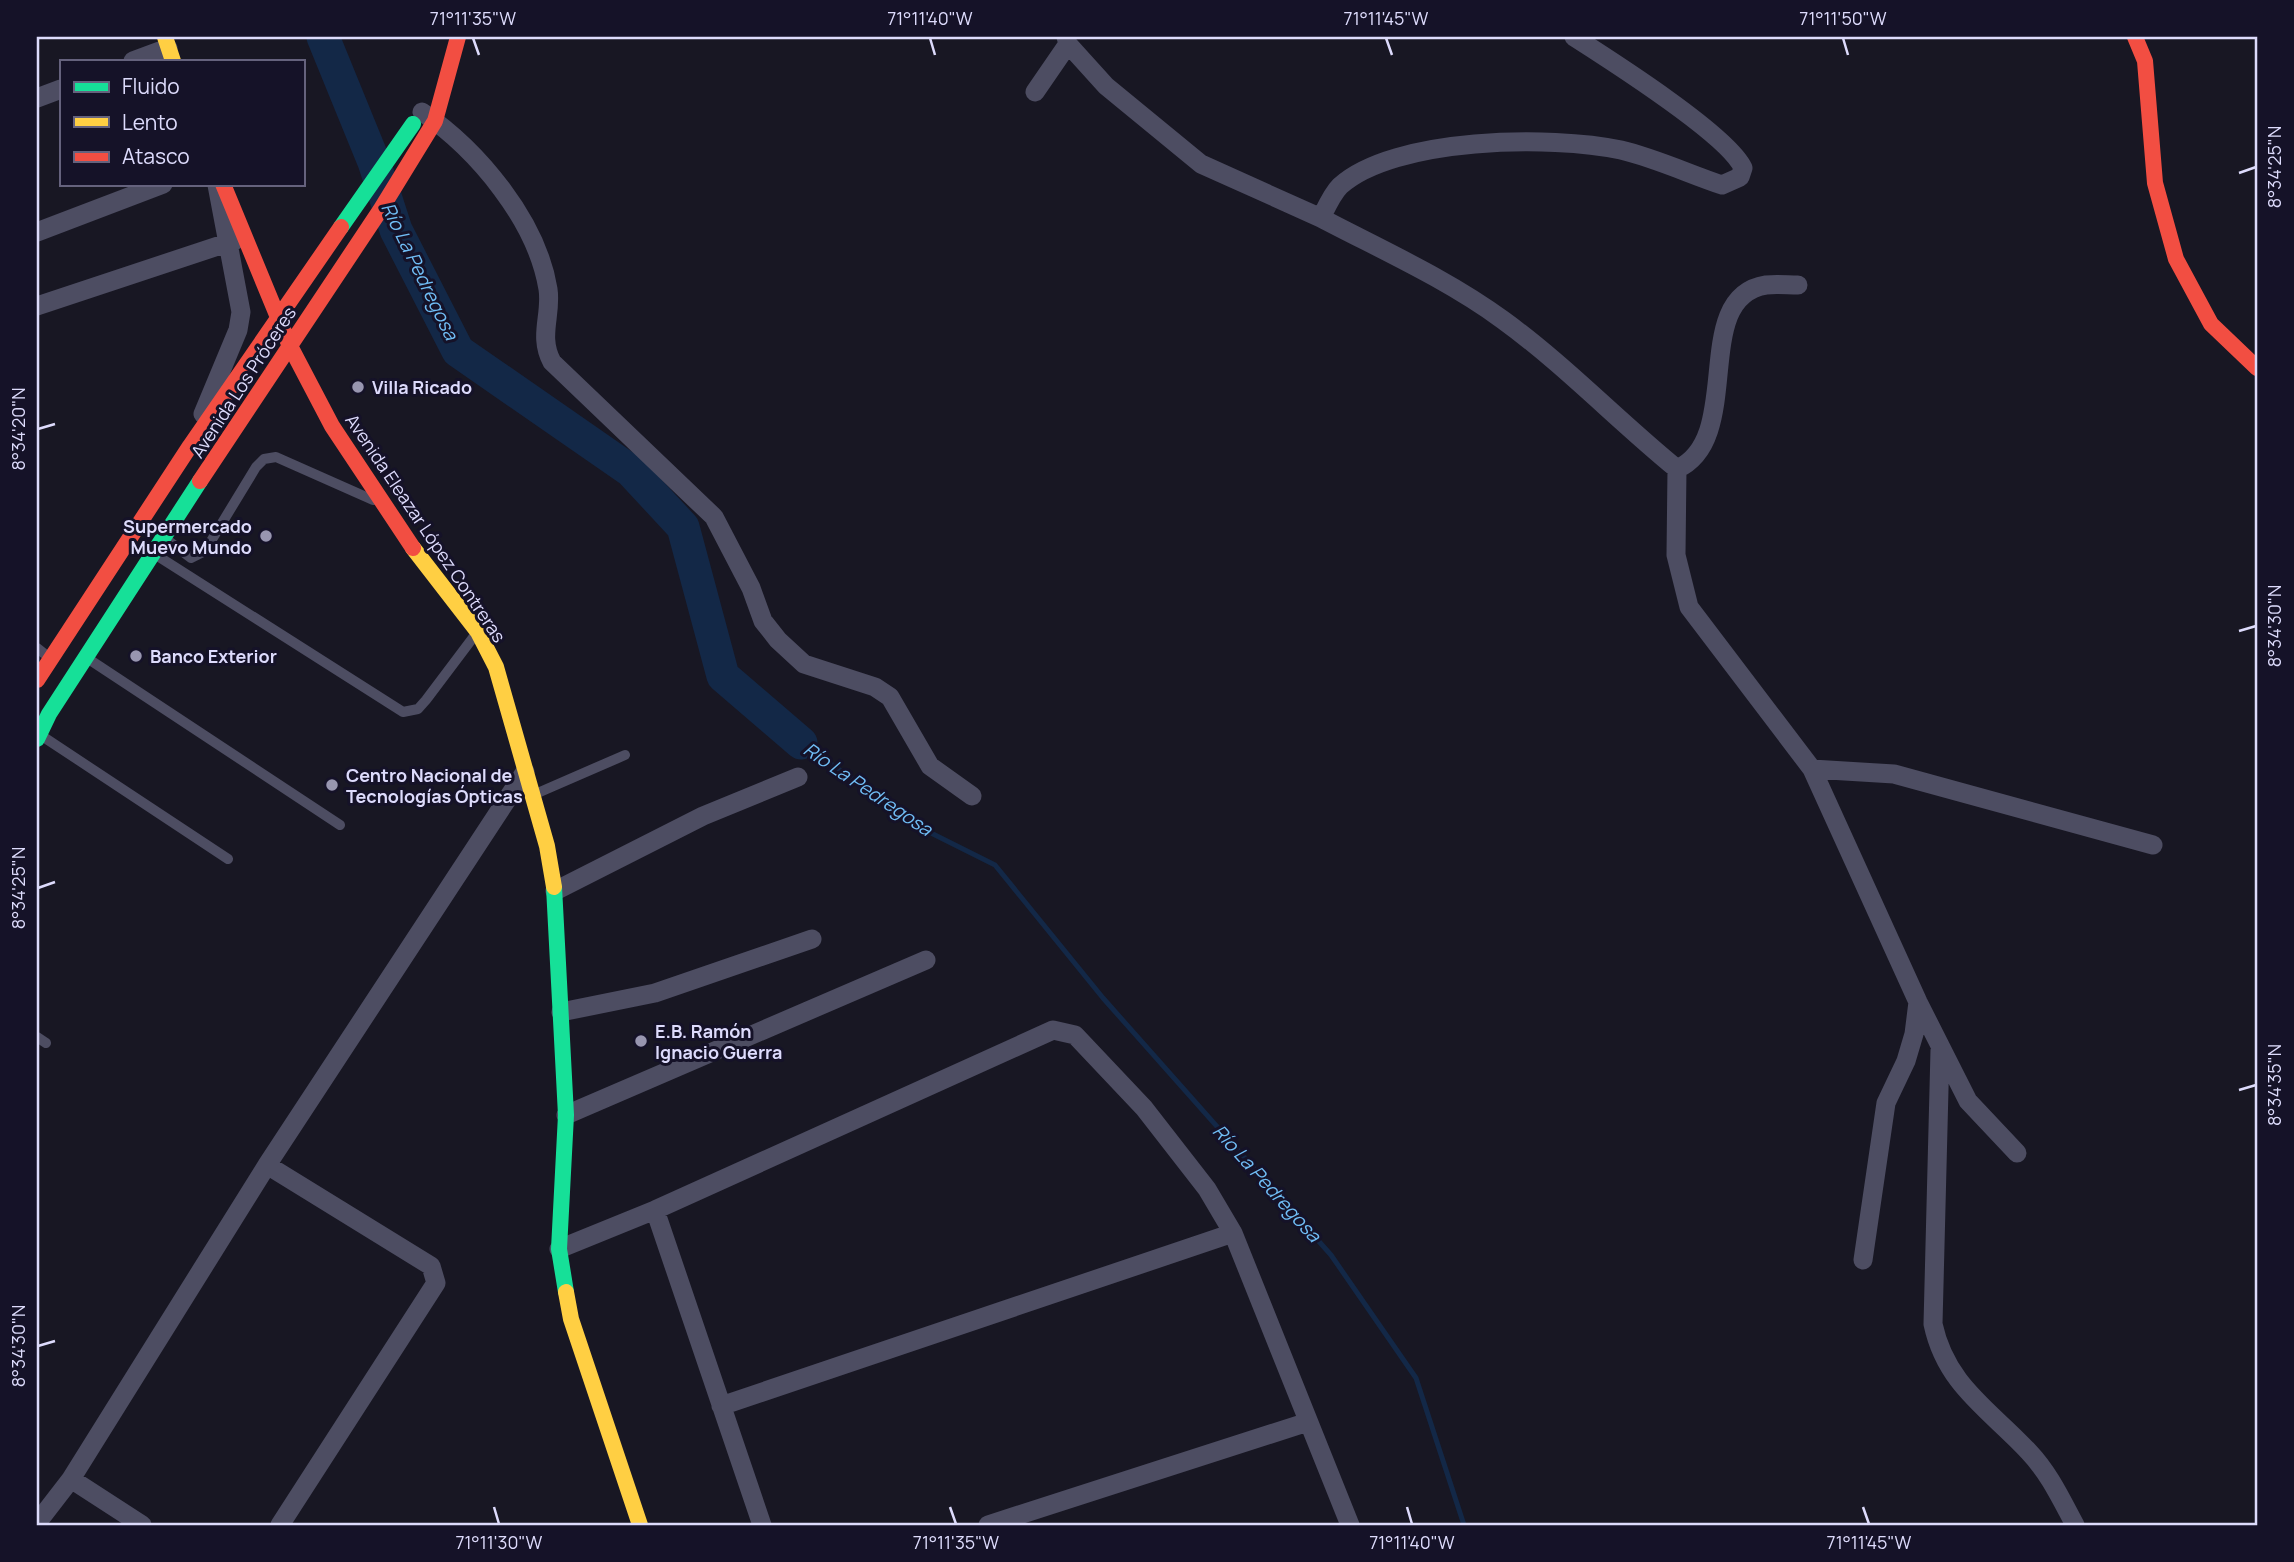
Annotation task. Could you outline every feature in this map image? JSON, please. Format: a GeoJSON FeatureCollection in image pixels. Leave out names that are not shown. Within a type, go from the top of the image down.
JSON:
{"type":"FeatureCollection","features":[{"type":"Feature","properties":{"kind":"main road","name":"Avenida Los Próceres"},"geometry":{"type":"LineString","coordinates":[[38,736],[289,344],[396,185],[428,116],[456,37]]}},
{"type":"Feature","properties":{"kind":"main road"},"geometry":{"type":"LineString","coordinates":[[2135,37],[2145,61],[2155,183],[2176,259],[2211,324],[2257,368]]}},
{"type":"Feature","properties":{"kind":"main road","name":"Avenida Los Próceres"},"geometry":{"type":"LineString","coordinates":[[37,680],[190,446],[385,166],[428,116]]}},
{"type":"Feature","properties":{"kind":"main road","name":"Avenida Eleazar López Contreras"},"geometry":{"type":"LineString","coordinates":[[224,186],[289,344],[332,426],[428,570],[478,632],[496,667],[547,846],[555,891],[566,1115],[559,1249],[571,1319],[640,1525]]}},
{"type":"Feature","properties":{"kind":"main road"},"geometry":{"type":"LineString","coordinates":[[190,446],[256,327],[259,298],[249,242]]}},
{"type":"Feature","properties":{"kind":"street"},"geometry":{"type":"LineString","coordinates":[[1321,218],[1340,187],[1384,160],[1430,150],[1561,142],[1622,150],[1722,185],[1740,177],[1743,168],[1739,158],[1712,134],[1574,37]]}},
{"type":"Feature","properties":{"kind":"street"},"geometry":{"type":"LineString","coordinates":[[1035,92],[1067,40],[1106,86],[1201,164],[1321,218],[1435,278],[1502,319],[1600,399],[1677,469],[1676,555],[1689,607],[1812,769],[1918,1002],[1968,1101],[2017,1153]]}},
{"type":"Feature","properties":{"kind":"street"},"geometry":{"type":"LineString","coordinates":[[136,60],[169,49]]}},
{"type":"Feature","properties":{"kind":"street"},"geometry":{"type":"LineString","coordinates":[[37,98],[60,89]]}},
{"type":"Feature","properties":{"kind":"street"},"geometry":{"type":"LineString","coordinates":[[428,116],[463,142],[491,179],[505,191],[541,258],[549,293],[544,338],[552,362],[714,517],[751,588],[763,621],[778,640],[804,664],[876,687],[890,697],[930,766],[971,796]]}},
{"type":"Feature","properties":{"kind":"street"},"geometry":{"type":"LineString","coordinates":[[37,232],[158,186]]}},
{"type":"Feature","properties":{"kind":"street"},"geometry":{"type":"LineString","coordinates":[[190,446],[238,330],[240,302],[217,186]]}},
{"type":"Feature","properties":{"kind":"street"},"geometry":{"type":"LineString","coordinates":[[37,306],[227,243],[249,242]]}},
{"type":"Feature","properties":{"kind":"street"},"geometry":{"type":"LineString","coordinates":[[1677,469],[1693,462],[1705,442],[1717,389],[1725,322],[1731,307],[1746,293],[1765,285],[1798,285]]}},
{"type":"Feature","properties":{"kind":"street"},"geometry":{"type":"LineString","coordinates":[[1812,769],[1894,774],[2153,845]]}},
{"type":"Feature","properties":{"kind":"street"},"geometry":{"type":"LineString","coordinates":[[37,1523],[71,1479],[267,1165],[525,772]]}},
{"type":"Feature","properties":{"kind":"street"},"geometry":{"type":"LineString","coordinates":[[555,891],[703,816],[798,777]]}},
{"type":"Feature","properties":{"kind":"street"},"geometry":{"type":"LineString","coordinates":[[561,1012],[655,993],[812,939]]}},
{"type":"Feature","properties":{"kind":"street"},"geometry":{"type":"LineString","coordinates":[[566,1115],[926,960]]}},
{"type":"Feature","properties":{"kind":"street"},"geometry":{"type":"LineString","coordinates":[[1863,1260],[1886,1103],[1906,1061],[1914,1034],[1918,1002]]}},
{"type":"Feature","properties":{"kind":"street"},"geometry":{"type":"LineString","coordinates":[[559,1249],[655,1210],[1053,1030],[1075,1035],[1144,1108],[1207,1189],[1233,1233],[1350,1525]]}},
{"type":"Feature","properties":{"kind":"street"},"geometry":{"type":"LineString","coordinates":[[1940,1046],[1933,1324],[1939,1349],[1957,1381],[2030,1453],[2055,1486],[2075,1525]]}},
{"type":"Feature","properties":{"kind":"street"},"geometry":{"type":"LineString","coordinates":[[267,1165],[431,1266],[436,1283],[280,1525]]}},
{"type":"Feature","properties":{"kind":"street"},"geometry":{"type":"LineString","coordinates":[[655,1210],[762,1525]]}},
{"type":"Feature","properties":{"kind":"street"},"geometry":{"type":"LineString","coordinates":[[721,1406],[1233,1233]]}},
{"type":"Feature","properties":{"kind":"street"},"geometry":{"type":"LineString","coordinates":[[988,1525],[1308,1422]]}},
{"type":"Feature","properties":{"kind":"street"},"geometry":{"type":"LineString","coordinates":[[71,1479],[142,1525]]}},
{"type":"Feature","properties":{"kind":"lane"},"geometry":{"type":"LineString","coordinates":[[164,538],[191,558],[205,551],[256,467],[264,459],[276,457],[383,505]]}},
{"type":"Feature","properties":{"kind":"lane"},"geometry":{"type":"LineString","coordinates":[[155,555],[403,712],[418,709],[478,632]]}},
{"type":"Feature","properties":{"kind":"lane"},"geometry":{"type":"LineString","coordinates":[[37,648],[52,659]]}},
{"type":"Feature","properties":{"kind":"lane"},"geometry":{"type":"LineString","coordinates":[[87,658],[340,825]]}},
{"type":"Feature","properties":{"kind":"lane"},"geometry":{"type":"LineString","coordinates":[[38,736],[228,859]]}},
{"type":"Feature","properties":{"kind":"lane"},"geometry":{"type":"LineString","coordinates":[[532,796],[625,755]]}},
{"type":"Feature","properties":{"kind":"lane"},"geometry":{"type":"LineString","coordinates":[[37,1037],[46,1043]]}},
{"type":"Feature","properties":{"kind":"waterway","name":"Río La Pedregosa"},"geometry":{"type":"LineString","coordinates":[[323,37],[374,162],[396,230],[458,351],[631,471],[683,527],[723,676],[801,743]]}},
{"type":"Feature","properties":{"kind":"waterway","name":"Río La Pedregosa"},"geometry":{"type":"LineString","coordinates":[[801,743],[927,831],[995,865],[1103,998],[1331,1255],[1416,1378],[1464,1525]]}},
{"type":"Feature","properties":{"kind":"traffic: fast"},"geometry":{"type":"LineString","coordinates":[[341,227],[413,124]]}},
{"type":"Feature","properties":{"kind":"traffic: fast"},"geometry":{"type":"LineString","coordinates":[[37,739],[49,714],[200,481]]}},
{"type":"Feature","properties":{"kind":"traffic: fast"},"geometry":{"type":"LineString","coordinates":[[554,887],[566,1115],[559,1249],[566,1292]]}},
{"type":"Feature","properties":{"kind":"traffic: slow"},"geometry":{"type":"LineString","coordinates":[[165,37],[173,60]]}},
{"type":"Feature","properties":{"kind":"traffic: slow"},"geometry":{"type":"LineString","coordinates":[[413,548],[478,632],[496,667],[547,846],[554,887]]}},
{"type":"Feature","properties":{"kind":"traffic: slow"},"geometry":{"type":"LineString","coordinates":[[566,1292],[571,1319],[640,1525]]}},
{"type":"Feature","properties":{"kind":"traffic: jam"},"geometry":{"type":"LineString","coordinates":[[200,481],[381,209],[435,121],[458,37]]}},
{"type":"Feature","properties":{"kind":"traffic: jam"},"geometry":{"type":"LineString","coordinates":[[2135,37],[2145,61],[2155,183],[2176,259],[2211,324],[2257,368]]}},
{"type":"Feature","properties":{"kind":"traffic: jam"},"geometry":{"type":"LineString","coordinates":[[224,186],[289,344],[332,426],[413,548]]}},
{"type":"Feature","properties":{"kind":"traffic: jam"},"geometry":{"type":"LineString","coordinates":[[37,680],[190,446],[341,227]]}},
{"type":"Feature","properties":{"kind":"place","name":"Villa Ricado"},"geometry":{"type":"Point","coordinates":[358,387]}},
{"type":"Feature","properties":{"kind":"place","name":"Supermercado Muevo Mundo"},"geometry":{"type":"Point","coordinates":[266,536]}},
{"type":"Feature","properties":{"kind":"place","name":"Banco Exterior"},"geometry":{"type":"Point","coordinates":[136,656]}},
{"type":"Feature","properties":{"kind":"place","name":"Centro Nacional de Tecnologías Ópticas"},"geometry":{"type":"Point","coordinates":[332,785]}},
{"type":"Feature","properties":{"kind":"place","name":"E.B. Ramón Ignacio Guerra"},"geometry":{"type":"Point","coordinates":[641,1041]}}]}
